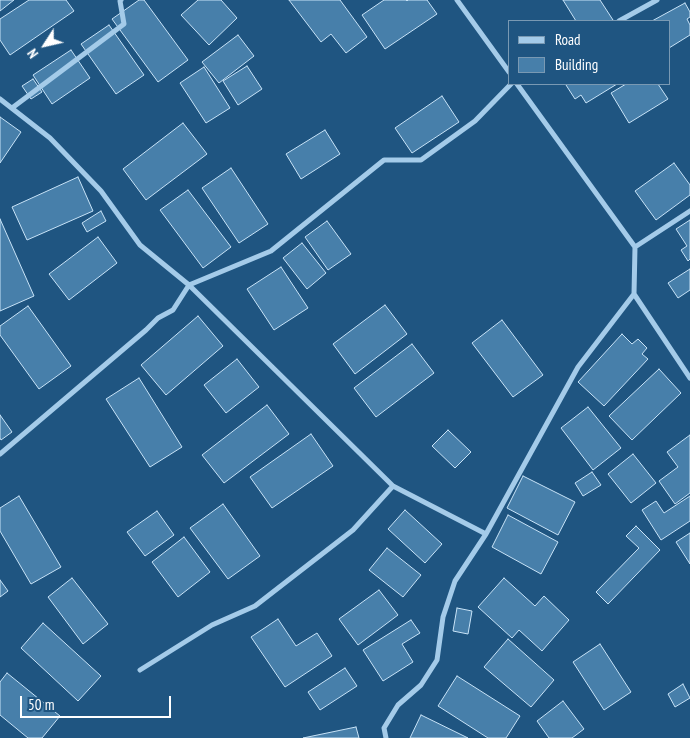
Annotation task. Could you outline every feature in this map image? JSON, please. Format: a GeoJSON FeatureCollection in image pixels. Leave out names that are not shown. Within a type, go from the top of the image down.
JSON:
{"type":"FeatureCollection","features":[{"type":"Feature","properties":{"kind":"street"},"geometry":{"type":"LineString","coordinates":[[12,108],[124,24],[121,0]]}},
{"type":"Feature","properties":{"kind":"street"},"geometry":{"type":"LineString","coordinates":[[457,0],[508,71]]}},
{"type":"Feature","properties":{"kind":"street"},"geometry":{"type":"LineString","coordinates":[[621,20],[657,0]]}},
{"type":"Feature","properties":{"kind":"street"},"geometry":{"type":"LineString","coordinates":[[0,454],[158,318],[173,310],[189,285],[271,251],[384,160],[421,160],[475,122],[510,85]]}},
{"type":"Feature","properties":{"kind":"street"},"geometry":{"type":"LineString","coordinates":[[518,85],[635,246],[634,294],[690,378]]}},
{"type":"Feature","properties":{"kind":"street"},"geometry":{"type":"LineString","coordinates":[[0,99],[50,138],[101,191],[140,245],[189,285],[393,486],[486,534]]}},
{"type":"Feature","properties":{"kind":"street"},"geometry":{"type":"LineString","coordinates":[[635,246],[690,211]]}},
{"type":"Feature","properties":{"kind":"street"},"geometry":{"type":"LineString","coordinates":[[386,738],[384,728],[398,705],[421,685],[437,660],[443,617],[454,581],[486,534],[578,366],[634,294]]}},
{"type":"Feature","properties":{"kind":"street"},"geometry":{"type":"LineString","coordinates":[[140,670],[212,626],[242,613],[261,602],[353,530],[393,486]]}},
{"type":"Feature","properties":{"kind":"building"},"geometry":{"type":"Polygon","coordinates":[[[0,0],[14,0],[0,11],[0,0]]]}},
{"type":"Feature","properties":{"kind":"building"},"geometry":{"type":"Polygon","coordinates":[[[29,0],[66,0],[74,11],[10,55],[0,40],[0,19],[29,0]]]}},
{"type":"Feature","properties":{"kind":"building"},"geometry":{"type":"Polygon","coordinates":[[[139,0],[144,0],[188,60],[158,82],[112,19],[139,0]]]}},
{"type":"Feature","properties":{"kind":"building"},"geometry":{"type":"Polygon","coordinates":[[[198,0],[221,0],[237,18],[209,45],[181,15],[198,0]]]}},
{"type":"Feature","properties":{"kind":"building"},"geometry":{"type":"Polygon","coordinates":[[[289,0],[340,0],[367,37],[346,53],[331,34],[321,42],[289,0]]]}},
{"type":"Feature","properties":{"kind":"building"},"geometry":{"type":"Polygon","coordinates":[[[384,0],[427,0],[437,14],[385,49],[362,15],[384,0]]]}},
{"type":"Feature","properties":{"kind":"building"},"geometry":{"type":"Polygon","coordinates":[[[563,0],[600,0],[613,20],[575,20],[563,0]]]}},
{"type":"Feature","properties":{"kind":"building"},"geometry":{"type":"Polygon","coordinates":[[[685,3],[690,12],[690,17],[687,19],[690,25],[690,35],[670,47],[670,20],[654,20],[685,3]]]}},
{"type":"Feature","properties":{"kind":"building"},"geometry":{"type":"Polygon","coordinates":[[[109,25],[144,75],[116,94],[81,44],[109,25]]]}},
{"type":"Feature","properties":{"kind":"building"},"geometry":{"type":"Polygon","coordinates":[[[238,35],[254,56],[219,83],[202,62],[238,35]]]}},
{"type":"Feature","properties":{"kind":"building"},"geometry":{"type":"Polygon","coordinates":[[[71,50],[90,78],[52,104],[33,75],[71,50]]]}},
{"type":"Feature","properties":{"kind":"building"},"geometry":{"type":"Polygon","coordinates":[[[247,66],[262,89],[238,105],[223,81],[247,66]]]}},
{"type":"Feature","properties":{"kind":"building"},"geometry":{"type":"Polygon","coordinates":[[[204,67],[230,108],[206,123],[180,83],[204,67]]]}},
{"type":"Feature","properties":{"kind":"building"},"geometry":{"type":"Polygon","coordinates":[[[33,79],[42,92],[31,99],[22,86],[33,79]]]}},
{"type":"Feature","properties":{"kind":"building"},"geometry":{"type":"Polygon","coordinates":[[[566,85],[615,85],[586,103],[581,95],[575,99],[566,85]]]}},
{"type":"Feature","properties":{"kind":"building"},"geometry":{"type":"Polygon","coordinates":[[[624,85],[659,85],[668,99],[629,123],[611,93],[624,85]]]}},
{"type":"Feature","properties":{"kind":"building"},"geometry":{"type":"Polygon","coordinates":[[[442,96],[459,122],[412,153],[395,128],[442,96]]]}},
{"type":"Feature","properties":{"kind":"building"},"geometry":{"type":"Polygon","coordinates":[[[0,117],[21,132],[0,163],[0,117]]]}},
{"type":"Feature","properties":{"kind":"building"},"geometry":{"type":"Polygon","coordinates":[[[183,123],[207,154],[146,200],[123,169],[183,123]]]}},
{"type":"Feature","properties":{"kind":"building"},"geometry":{"type":"Polygon","coordinates":[[[325,130],[340,154],[301,179],[286,154],[325,130]]]}},
{"type":"Feature","properties":{"kind":"building"},"geometry":{"type":"Polygon","coordinates":[[[674,163],[690,185],[690,195],[656,220],[635,191],[674,163]]]}},
{"type":"Feature","properties":{"kind":"building"},"geometry":{"type":"Polygon","coordinates":[[[231,168],[268,224],[239,243],[202,188],[231,168]]]}},
{"type":"Feature","properties":{"kind":"building"},"geometry":{"type":"Polygon","coordinates":[[[78,177],[93,211],[27,240],[12,207],[78,177]]]}},
{"type":"Feature","properties":{"kind":"building"},"geometry":{"type":"Polygon","coordinates":[[[188,190],[231,247],[203,268],[160,210],[188,190]]]}},
{"type":"Feature","properties":{"kind":"building"},"geometry":{"type":"Polygon","coordinates":[[[101,211],[106,221],[87,232],[82,223],[101,211]]]}},
{"type":"Feature","properties":{"kind":"building"},"geometry":{"type":"Polygon","coordinates":[[[0,219],[34,296],[0,311],[0,219]]]}},
{"type":"Feature","properties":{"kind":"building"},"geometry":{"type":"Polygon","coordinates":[[[690,220],[690,259],[688,261],[681,250],[687,246],[676,229],[690,220]]]}},
{"type":"Feature","properties":{"kind":"building"},"geometry":{"type":"Polygon","coordinates":[[[327,221],[351,254],[328,270],[305,237],[327,221]]]}},
{"type":"Feature","properties":{"kind":"building"},"geometry":{"type":"Polygon","coordinates":[[[98,237],[117,263],[69,300],[49,274],[98,237]]]}},
{"type":"Feature","properties":{"kind":"building"},"geometry":{"type":"Polygon","coordinates":[[[302,243],[326,273],[307,289],[283,258],[302,243]]]}},
{"type":"Feature","properties":{"kind":"building"},"geometry":{"type":"Polygon","coordinates":[[[281,267],[308,308],[274,330],[247,289],[281,267]]]}},
{"type":"Feature","properties":{"kind":"building"},"geometry":{"type":"Polygon","coordinates":[[[690,269],[690,290],[678,298],[668,283],[690,269]]]}},
{"type":"Feature","properties":{"kind":"building"},"geometry":{"type":"Polygon","coordinates":[[[385,305],[407,334],[355,374],[333,344],[385,305]]]}},
{"type":"Feature","properties":{"kind":"building"},"geometry":{"type":"Polygon","coordinates":[[[28,306],[71,366],[39,389],[0,335],[0,326],[28,306]]]}},
{"type":"Feature","properties":{"kind":"building"},"geometry":{"type":"Polygon","coordinates":[[[198,316],[223,346],[166,395],[141,365],[198,316]]]}},
{"type":"Feature","properties":{"kind":"building"},"geometry":{"type":"Polygon","coordinates":[[[502,320],[543,375],[513,397],[472,343],[502,320]]]}},
{"type":"Feature","properties":{"kind":"building"},"geometry":{"type":"Polygon","coordinates":[[[622,334],[632,344],[638,339],[647,348],[642,354],[648,359],[604,406],[578,382],[622,334]]]}},
{"type":"Feature","properties":{"kind":"building"},"geometry":{"type":"Polygon","coordinates":[[[412,344],[434,373],[376,417],[354,388],[412,344]]]}},
{"type":"Feature","properties":{"kind":"building"},"geometry":{"type":"Polygon","coordinates":[[[237,359],[259,387],[226,413],[204,385],[237,359]]]}},
{"type":"Feature","properties":{"kind":"building"},"geometry":{"type":"Polygon","coordinates":[[[659,369],[681,393],[632,440],[609,416],[659,369]]]}},
{"type":"Feature","properties":{"kind":"building"},"geometry":{"type":"Polygon","coordinates":[[[139,378],[182,447],[150,467],[106,399],[139,378]]]}},
{"type":"Feature","properties":{"kind":"building"},"geometry":{"type":"Polygon","coordinates":[[[267,405],[289,434],[224,483],[202,455],[267,405]]]}},
{"type":"Feature","properties":{"kind":"building"},"geometry":{"type":"Polygon","coordinates":[[[588,407],[621,448],[593,470],[561,428],[588,407]]]}},
{"type":"Feature","properties":{"kind":"building"},"geometry":{"type":"Polygon","coordinates":[[[0,415],[12,432],[1,440],[0,438],[0,415]]]}},
{"type":"Feature","properties":{"kind":"building"},"geometry":{"type":"Polygon","coordinates":[[[448,430],[471,452],[455,468],[432,446],[448,430]]]}},
{"type":"Feature","properties":{"kind":"building"},"geometry":{"type":"Polygon","coordinates":[[[311,434],[333,466],[272,508],[250,477],[311,434]]]}},
{"type":"Feature","properties":{"kind":"building"},"geometry":{"type":"Polygon","coordinates":[[[690,435],[690,493],[675,504],[659,481],[678,467],[667,452],[690,435]]]}},
{"type":"Feature","properties":{"kind":"building"},"geometry":{"type":"Polygon","coordinates":[[[633,454],[656,483],[631,503],[608,474],[633,454]]]}},
{"type":"Feature","properties":{"kind":"building"},"geometry":{"type":"Polygon","coordinates":[[[592,472],[601,485],[583,496],[575,483],[592,472]]]}},
{"type":"Feature","properties":{"kind":"building"},"geometry":{"type":"Polygon","coordinates":[[[523,476],[575,502],[558,535],[507,508],[523,476]]]}},
{"type":"Feature","properties":{"kind":"building"},"geometry":{"type":"Polygon","coordinates":[[[19,496],[61,567],[31,584],[0,531],[0,508],[19,496]]]}},
{"type":"Feature","properties":{"kind":"building"},"geometry":{"type":"Polygon","coordinates":[[[690,496],[690,521],[661,540],[642,510],[656,501],[664,513],[690,496]]]}},
{"type":"Feature","properties":{"kind":"building"},"geometry":{"type":"Polygon","coordinates":[[[223,504],[260,556],[228,579],[190,528],[223,504]]]}},
{"type":"Feature","properties":{"kind":"building"},"geometry":{"type":"Polygon","coordinates":[[[405,510],[442,544],[425,563],[388,529],[405,510]]]}},
{"type":"Feature","properties":{"kind":"building"},"geometry":{"type":"Polygon","coordinates":[[[157,511],[174,535],[145,556],[127,532],[157,511]]]}},
{"type":"Feature","properties":{"kind":"building"},"geometry":{"type":"Polygon","coordinates":[[[508,515],[558,542],[541,574],[492,547],[508,515]]]}},
{"type":"Feature","properties":{"kind":"building"},"geometry":{"type":"Polygon","coordinates":[[[636,526],[660,550],[608,604],[596,592],[639,548],[626,536],[636,526]]]}},
{"type":"Feature","properties":{"kind":"building"},"geometry":{"type":"Polygon","coordinates":[[[690,533],[690,564],[676,542],[690,533]]]}},
{"type":"Feature","properties":{"kind":"building"},"geometry":{"type":"Polygon","coordinates":[[[184,537],[210,572],[178,597],[152,562],[184,537]]]}},
{"type":"Feature","properties":{"kind":"building"},"geometry":{"type":"Polygon","coordinates":[[[387,548],[421,575],[403,597],[369,570],[387,548]]]}},
{"type":"Feature","properties":{"kind":"building"},"geometry":{"type":"Polygon","coordinates":[[[72,578],[108,624],[83,644],[48,597],[72,578]]]}},
{"type":"Feature","properties":{"kind":"building"},"geometry":{"type":"Polygon","coordinates":[[[504,578],[535,606],[544,596],[569,620],[542,651],[519,630],[512,638],[478,607],[504,578]]]}},
{"type":"Feature","properties":{"kind":"building"},"geometry":{"type":"Polygon","coordinates":[[[0,580],[8,591],[0,597],[0,580]]]}},
{"type":"Feature","properties":{"kind":"building"},"geometry":{"type":"Polygon","coordinates":[[[379,590],[398,615],[358,645],[339,619],[379,590]]]}},
{"type":"Feature","properties":{"kind":"building"},"geometry":{"type":"Polygon","coordinates":[[[457,608],[472,611],[468,634],[453,631],[457,608]]]}},
{"type":"Feature","properties":{"kind":"building"},"geometry":{"type":"Polygon","coordinates":[[[278,619],[296,646],[317,633],[332,656],[285,687],[251,637],[278,619]]]}},
{"type":"Feature","properties":{"kind":"building"},"geometry":{"type":"Polygon","coordinates":[[[411,620],[420,633],[402,644],[413,662],[383,681],[363,650],[411,620]]]}},
{"type":"Feature","properties":{"kind":"building"},"geometry":{"type":"Polygon","coordinates":[[[43,623],[101,676],[78,701],[21,648],[43,623]]]}},
{"type":"Feature","properties":{"kind":"building"},"geometry":{"type":"Polygon","coordinates":[[[508,639],[554,680],[531,707],[484,667],[508,639]]]}},
{"type":"Feature","properties":{"kind":"building"},"geometry":{"type":"Polygon","coordinates":[[[600,644],[631,692],[604,710],[573,662],[600,644]]]}},
{"type":"Feature","properties":{"kind":"building"},"geometry":{"type":"Polygon","coordinates":[[[345,668],[357,686],[320,710],[308,692],[345,668]]]}},
{"type":"Feature","properties":{"kind":"building"},"geometry":{"type":"Polygon","coordinates":[[[7,673],[60,716],[42,738],[28,738],[0,715],[0,682],[7,673]]]}},
{"type":"Feature","properties":{"kind":"building"},"geometry":{"type":"Polygon","coordinates":[[[457,676],[520,716],[506,738],[488,738],[438,706],[457,676]]]}},
{"type":"Feature","properties":{"kind":"building"},"geometry":{"type":"Polygon","coordinates":[[[683,684],[690,698],[675,707],[668,694],[683,684]]]}},
{"type":"Feature","properties":{"kind":"building"},"geometry":{"type":"Polygon","coordinates":[[[563,701],[584,729],[572,738],[549,738],[537,721],[563,701]]]}},
{"type":"Feature","properties":{"kind":"building"},"geometry":{"type":"Polygon","coordinates":[[[421,715],[468,738],[410,738],[421,715]]]}},
{"type":"Feature","properties":{"kind":"building"},"geometry":{"type":"Polygon","coordinates":[[[356,727],[359,738],[303,738],[356,727]]]}}]}
